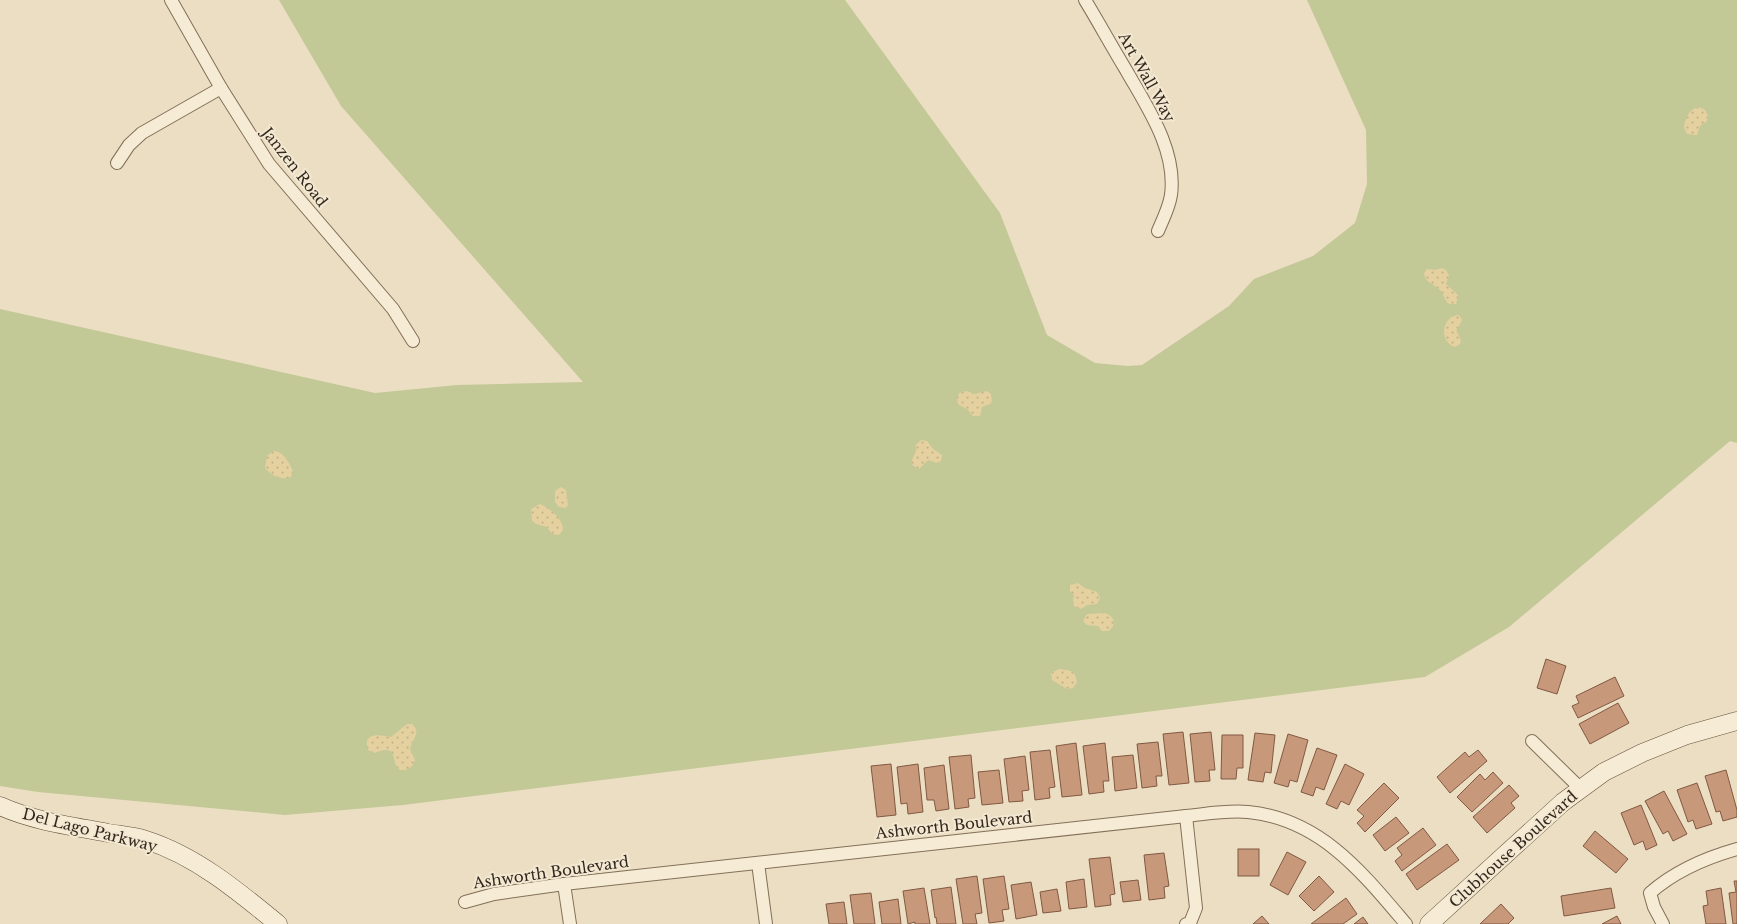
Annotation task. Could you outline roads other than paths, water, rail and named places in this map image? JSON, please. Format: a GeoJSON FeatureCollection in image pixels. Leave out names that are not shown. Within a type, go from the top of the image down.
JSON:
{"type":"FeatureCollection","features":[{"type":"Feature","properties":{"kind":"street","name":"Janzen Road"},"geometry":{"type":"LineString","coordinates":[[172,0],[221,88],[269,164],[393,310],[413,341]]}},
{"type":"Feature","properties":{"kind":"street","name":"Art Wall Way"},"geometry":{"type":"LineString","coordinates":[[1086,0],[1156,123],[1165,146],[1170,172],[1171,193],[1169,205],[1158,231]]}},
{"type":"Feature","properties":{"kind":"street"},"geometry":{"type":"LineString","coordinates":[[117,163],[129,145],[142,133],[221,88]]}},
{"type":"Feature","properties":{"kind":"street","name":"Clubhouse Boulevard"},"geometry":{"type":"LineString","coordinates":[[1429,924],[1563,802],[1604,772],[1642,752],[1687,735],[1737,721]]}},
{"type":"Feature","properties":{"kind":"street"},"geometry":{"type":"LineString","coordinates":[[1532,741],[1581,789]]}},
{"type":"Feature","properties":{"kind":"street","name":"Del Lago Parkway"},"geometry":{"type":"LineString","coordinates":[[0,806],[52,821],[145,840],[177,853],[216,876],[278,924]]}},
{"type":"Feature","properties":{"kind":"street","name":"Ashworth Boulevard"},"geometry":{"type":"LineString","coordinates":[[465,902],[494,894],[564,884],[1186,816],[1247,812],[1276,816],[1316,834],[1348,859],[1406,924]]}},
{"type":"Feature","properties":{"kind":"street"},"geometry":{"type":"LineString","coordinates":[[1186,816],[1196,908],[1190,922],[1186,924]]}},
{"type":"Feature","properties":{"kind":"street"},"geometry":{"type":"LineString","coordinates":[[1664,924],[1654,907],[1650,893],[1664,881],[1685,868],[1737,849]]}},
{"type":"Feature","properties":{"kind":"street"},"geometry":{"type":"LineString","coordinates":[[758,863],[766,924]]}},
{"type":"Feature","properties":{"kind":"street"},"geometry":{"type":"LineString","coordinates":[[564,884],[570,924]]}}]}
